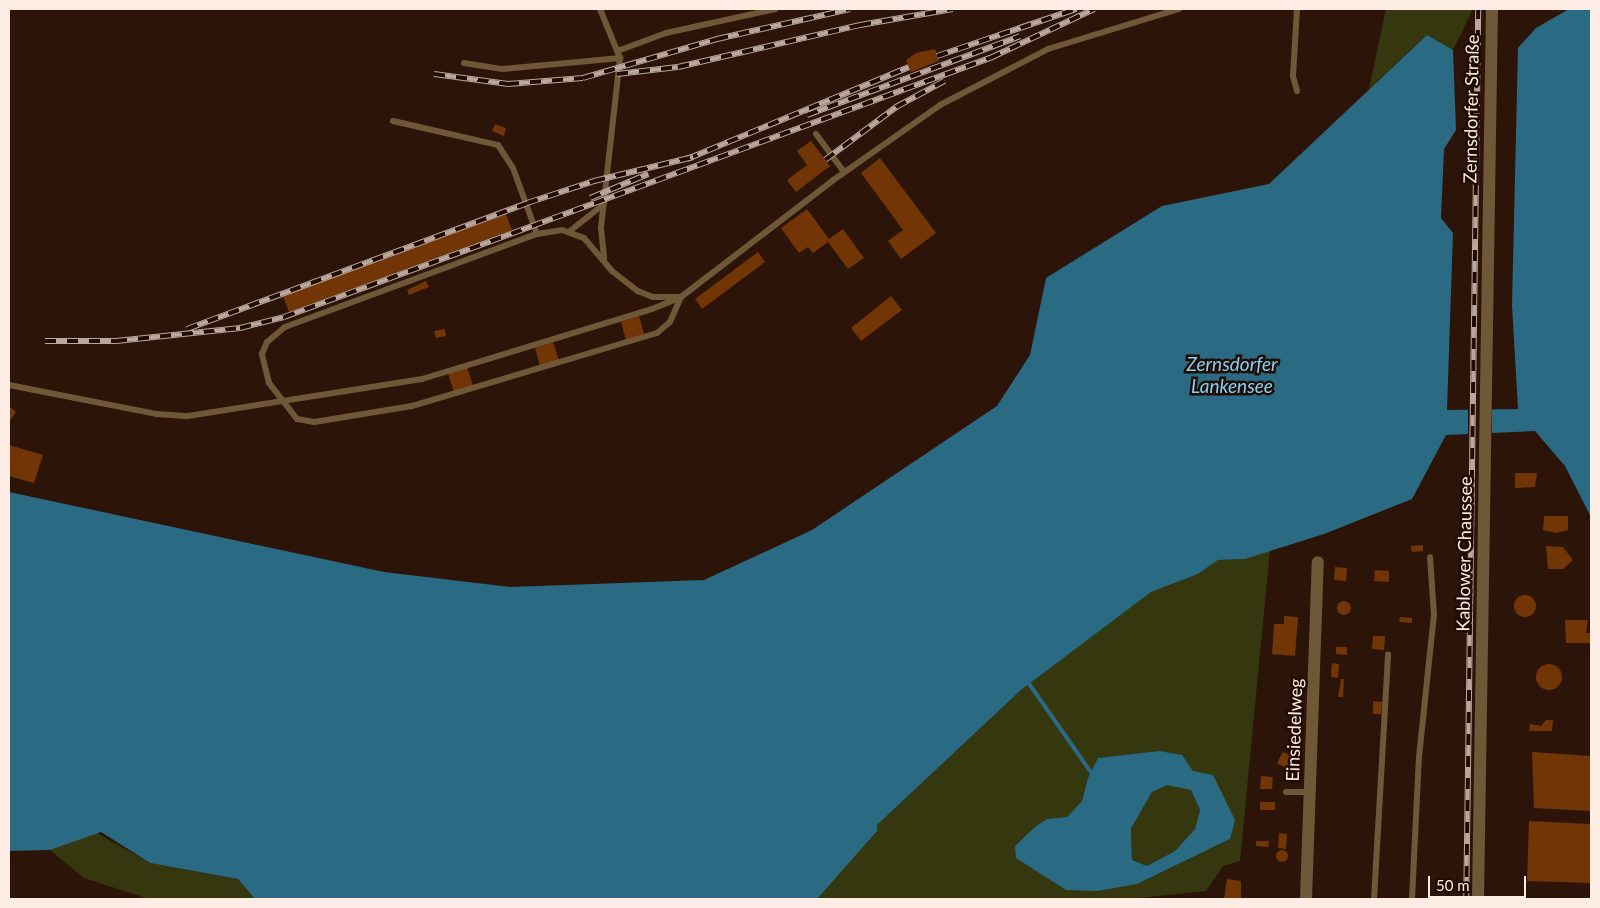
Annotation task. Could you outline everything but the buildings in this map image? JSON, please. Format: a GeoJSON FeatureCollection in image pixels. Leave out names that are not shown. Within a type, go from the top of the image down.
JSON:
{"type":"FeatureCollection","features":[{"type":"Feature","properties":{"kind":"street","name":"Zernsdorfer Straße"},"geometry":{"type":"LineString","coordinates":[[1487,210],[1492,9]]}},
{"type":"Feature","properties":{"kind":"street","name":"Kablower Chaussee"},"geometry":{"type":"LineString","coordinates":[[1478,899],[1487,210]]}},
{"type":"Feature","properties":{"kind":"street","name":"Einsiedelweg"},"geometry":{"type":"LineString","coordinates":[[1306,899],[1318,562]]}},
{"type":"Feature","properties":{"kind":"lane"},"geometry":{"type":"LineString","coordinates":[[600,9],[620,50],[600,242],[604,260]]}},
{"type":"Feature","properties":{"kind":"lane"},"geometry":{"type":"LineString","coordinates":[[620,50],[666,33],[774,9]]}},
{"type":"Feature","properties":{"kind":"lane"},"geometry":{"type":"LineString","coordinates":[[9,385],[171,416],[284,403],[422,379],[682,297],[844,172],[919,117],[1041,53],[1078,37],[1179,9]]}},
{"type":"Feature","properties":{"kind":"lane"},"geometry":{"type":"LineString","coordinates":[[1296,91],[1293,76],[1297,9]]}},
{"type":"Feature","properties":{"kind":"lane"},"geometry":{"type":"LineString","coordinates":[[464,63],[504,69],[620,58]]}},
{"type":"Feature","properties":{"kind":"lane"},"geometry":{"type":"LineString","coordinates":[[393,121],[498,146],[514,168],[537,234]]}},
{"type":"Feature","properties":{"kind":"lane"},"geometry":{"type":"LineString","coordinates":[[816,134],[844,172]]}},
{"type":"Feature","properties":{"kind":"lane"},"geometry":{"type":"LineString","coordinates":[[570,232],[605,204]]}},
{"type":"Feature","properties":{"kind":"lane"},"geometry":{"type":"LineString","coordinates":[[570,232],[584,238],[624,282],[638,291],[653,297],[682,297],[670,322],[657,333],[412,406],[314,422],[297,419],[284,403],[263,368],[262,354],[274,334],[537,234],[570,232]]}},
{"type":"Feature","properties":{"kind":"lane"},"geometry":{"type":"LineString","coordinates":[[1412,899],[1420,757],[1434,615],[1430,557]]}},
{"type":"Feature","properties":{"kind":"lane"},"geometry":{"type":"LineString","coordinates":[[1374,899],[1388,654]]}},
{"type":"Feature","properties":{"kind":"lane"},"geometry":{"type":"LineString","coordinates":[[1286,792],[1310,792]]}},
{"type":"Feature","properties":{"kind":"green space"},"geometry":{"type":"Polygon","coordinates":[[[1386,9],[1473,9],[1453,50],[1427,35],[1369,89],[1386,9]]]}},
{"type":"Feature","properties":{"kind":"green space"},"geometry":{"type":"Polygon","coordinates":[[[1270,550],[1240,861],[1223,866],[1206,891],[1128,899],[816,899],[877,825],[1021,690],[1151,592],[1198,574],[1218,560],[1245,559],[1270,550]],[[1159,751],[1098,759],[1088,778],[1082,801],[1067,817],[1047,819],[1137,884],[1230,839],[1193,771],[1159,751]]]}},
{"type":"Feature","properties":{"kind":"green space"},"geometry":{"type":"Polygon","coordinates":[[[1167,784],[1191,790],[1200,810],[1195,829],[1175,851],[1147,866],[1132,860],[1131,830],[1152,792],[1167,784]]]}},
{"type":"Feature","properties":{"kind":"green space"},"geometry":{"type":"Polygon","coordinates":[[[95,832],[150,863],[238,879],[255,899],[149,899],[84,878],[50,850],[95,832]]]}},
{"type":"Feature","properties":{"kind":"water","name":"Zernsdorfer Lankensee"},"geometry":{"type":"Polygon","coordinates":[[[1569,9],[1591,9],[1591,517],[1565,466],[1535,431],[1446,435],[1412,499],[1324,534],[1245,559],[1218,560],[1198,574],[1151,592],[1021,690],[877,825],[877,831],[817,899],[255,899],[238,879],[150,863],[101,832],[50,850],[9,851],[9,492],[384,572],[511,587],[704,580],[812,530],[997,406],[1030,355],[1046,278],[1162,206],[1269,184],[1427,35],[1453,50],[1456,130],[1444,149],[1441,218],[1453,233],[1447,410],[1518,409],[1512,305],[1518,48],[1536,28],[1569,9]]]}},
{"type":"Feature","properties":{"kind":"water"},"geometry":{"type":"Polygon","coordinates":[[[1159,751],[1182,755],[1193,771],[1213,775],[1235,820],[1230,839],[1137,884],[1097,891],[1066,890],[1016,858],[1015,846],[1035,827],[1047,819],[1067,817],[1082,801],[1088,778],[1098,758],[1159,751]],[[1167,785],[1152,792],[1131,829],[1132,860],[1147,866],[1175,851],[1195,829],[1200,810],[1191,790],[1167,785]]]}},
{"type":"Feature","properties":{"kind":"pier"},"geometry":{"type":"Polygon","coordinates":[[[1468,407],[1492,407],[1492,435],[1468,437],[1468,407]]]}},
{"type":"Feature","properties":{"kind":"waterway"},"geometry":{"type":"LineString","coordinates":[[1030,685],[1090,771]]}},
{"type":"Feature","properties":{"kind":"railway"},"geometry":{"type":"LineString","coordinates":[[434,74],[508,84],[583,78],[717,39],[850,9]]}},
{"type":"Feature","properties":{"kind":"railway"},"geometry":{"type":"LineString","coordinates":[[617,74],[678,67],[860,25],[953,9]]}},
{"type":"Feature","properties":{"kind":"railway"},"geometry":{"type":"LineString","coordinates":[[937,56],[1076,9]]}},
{"type":"Feature","properties":{"kind":"railway"},"geometry":{"type":"LineString","coordinates":[[45,341],[116,341],[240,328],[284,317],[990,58],[1094,9]]}},
{"type":"Feature","properties":{"kind":"railway"},"geometry":{"type":"LineString","coordinates":[[1466,899],[1478,9]]}},
{"type":"Feature","properties":{"kind":"railway"},"geometry":{"type":"LineString","coordinates":[[807,115],[1020,36]]}},
{"type":"Feature","properties":{"kind":"railway"},"geometry":{"type":"LineString","coordinates":[[687,159],[909,67]]}},
{"type":"Feature","properties":{"kind":"railway"},"geometry":{"type":"LineString","coordinates":[[825,160],[896,107],[944,81]]}},
{"type":"Feature","properties":{"kind":"railway"},"geometry":{"type":"LineString","coordinates":[[187,329],[527,203],[594,181],[693,157]]}},
{"type":"Feature","properties":{"kind":"railway"},"geometry":{"type":"LineString","coordinates":[[590,198],[648,174]]}}]}
